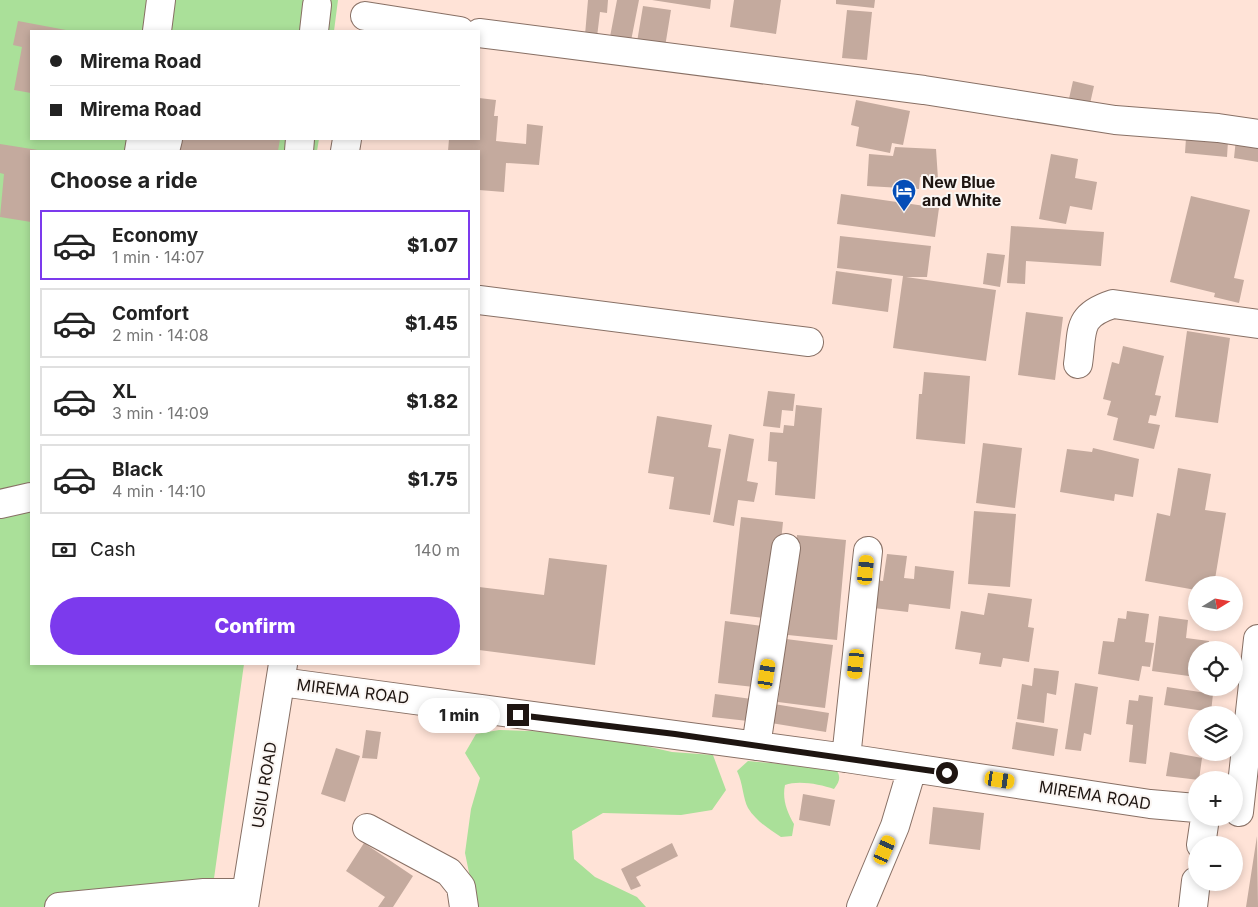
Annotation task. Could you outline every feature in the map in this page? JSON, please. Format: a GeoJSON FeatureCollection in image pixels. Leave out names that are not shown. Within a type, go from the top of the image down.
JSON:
{"type":"FeatureCollection","features":[{"type":"Feature","properties":{"kind":"street"},"geometry":{"type":"LineString","coordinates":[[157,30],[161,0]]}},
{"type":"Feature","properties":{"kind":"street"},"geometry":{"type":"LineString","coordinates":[[365,16],[454,30]]}},
{"type":"Feature","properties":{"kind":"street"},"geometry":{"type":"LineString","coordinates":[[480,34],[924,90],[1115,120],[1218,128],[1258,134]]}},
{"type":"Feature","properties":{"kind":"street"},"geometry":{"type":"LineString","coordinates":[[480,300],[809,342]]}},
{"type":"Feature","properties":{"kind":"street"},"geometry":{"type":"LineString","coordinates":[[1078,364],[1085,320],[1093,312],[1113,304],[1258,324]]}},
{"type":"Feature","properties":{"kind":"street"},"geometry":{"type":"LineString","coordinates":[[0,504],[30,497]]}},
{"type":"Feature","properties":{"kind":"street"},"geometry":{"type":"LineString","coordinates":[[756,746],[786,548]]}},
{"type":"Feature","properties":{"kind":"street"},"geometry":{"type":"LineString","coordinates":[[846,758],[868,551]]}},
{"type":"Feature","properties":{"kind":"street"},"geometry":{"type":"LineString","coordinates":[[1243,811],[1258,639]]}},
{"type":"Feature","properties":{"kind":"street","name":"MIREMA ROAD"},"geometry":{"type":"LineString","coordinates":[[282,673],[756,746],[1150,804],[1188,807]]}},
{"type":"Feature","properties":{"kind":"street","name":"USIU ROAD"},"geometry":{"type":"LineString","coordinates":[[245,900],[282,673]]}},
{"type":"Feature","properties":{"kind":"street"},"geometry":{"type":"LineString","coordinates":[[861,907],[895,826],[912,769]]}},
{"type":"Feature","properties":{"kind":"street"},"geometry":{"type":"LineString","coordinates":[[367,828],[449,872],[462,887],[464,907]]}},
{"type":"Feature","properties":{"kind":"street"},"geometry":{"type":"LineString","coordinates":[[1192,907],[1194,891]]}},
{"type":"Feature","properties":{"kind":"street"},"geometry":{"type":"LineString","coordinates":[[59,907],[204,893],[245,900]]}},
{"type":"Feature","properties":{"kind":"green space"},"geometry":{"type":"Polygon","coordinates":[[[0,0],[338,0],[334,30],[30,30],[30,140],[319,140],[317,150],[30,150],[30,665],[244,665],[210,907],[0,907],[0,0]]]}},
{"type":"Feature","properties":{"kind":"green space"},"geometry":{"type":"Polygon","coordinates":[[[499,730],[558,732],[628,742],[672,752],[713,755],[726,790],[712,810],[681,815],[603,813],[572,831],[574,859],[595,877],[637,897],[646,907],[463,907],[474,897],[465,853],[471,809],[480,778],[465,753],[476,734],[499,730]]]}},
{"type":"Feature","properties":{"kind":"green space"},"geometry":{"type":"Polygon","coordinates":[[[748,761],[836,769],[839,774],[838,784],[834,789],[809,783],[785,785],[786,805],[794,824],[792,836],[781,837],[759,821],[746,804],[737,771],[748,761]]]}},
{"type":"Feature","properties":{"kind":"building"},"geometry":{"type":"Polygon","coordinates":[[[588,0],[608,0],[607,13],[600,12],[597,37],[585,35],[588,0]]]}},
{"type":"Feature","properties":{"kind":"building"},"geometry":{"type":"Polygon","coordinates":[[[617,0],[639,0],[630,46],[609,42],[617,0]]]}},
{"type":"Feature","properties":{"kind":"building"},"geometry":{"type":"Polygon","coordinates":[[[652,0],[711,0],[710,9],[652,0]]]}},
{"type":"Feature","properties":{"kind":"building"},"geometry":{"type":"Polygon","coordinates":[[[734,0],[781,0],[776,34],[730,27],[734,0]]]}},
{"type":"Feature","properties":{"kind":"building"},"geometry":{"type":"Polygon","coordinates":[[[836,0],[875,0],[874,8],[836,4],[836,0]]]}},
{"type":"Feature","properties":{"kind":"building"},"geometry":{"type":"Polygon","coordinates":[[[643,6],[671,10],[665,47],[637,42],[643,6]]]}},
{"type":"Feature","properties":{"kind":"building"},"geometry":{"type":"Polygon","coordinates":[[[847,10],[872,12],[867,60],[842,58],[847,10]]]}},
{"type":"Feature","properties":{"kind":"building"},"geometry":{"type":"Polygon","coordinates":[[[18,21],[66,30],[30,30],[30,93],[14,90],[22,47],[13,45],[18,21]]]}},
{"type":"Feature","properties":{"kind":"building"},"geometry":{"type":"Polygon","coordinates":[[[1073,81],[1094,86],[1089,108],[1068,103],[1073,81]]]}},
{"type":"Feature","properties":{"kind":"building"},"geometry":{"type":"Polygon","coordinates":[[[480,98],[496,100],[494,116],[498,116],[496,141],[526,144],[527,124],[543,126],[539,165],[506,163],[504,192],[480,190],[480,150],[448,150],[449,140],[480,140],[480,98]]]}},
{"type":"Feature","properties":{"kind":"building"},"geometry":{"type":"Polygon","coordinates":[[[856,100],[910,111],[903,145],[892,143],[890,153],[856,146],[859,127],[851,125],[856,100]]]}},
{"type":"Feature","properties":{"kind":"building"},"geometry":{"type":"Polygon","coordinates":[[[1186,138],[1228,141],[1227,157],[1185,153],[1186,138]]]}},
{"type":"Feature","properties":{"kind":"building"},"geometry":{"type":"Polygon","coordinates":[[[1236,139],[1258,142],[1258,162],[1234,158],[1236,139]]]}},
{"type":"Feature","properties":{"kind":"building"},"geometry":{"type":"Polygon","coordinates":[[[181,140],[280,140],[278,150],[179,150],[181,140]]]}},
{"type":"Feature","properties":{"kind":"building"},"geometry":{"type":"Polygon","coordinates":[[[0,144],[38,150],[30,150],[30,222],[0,217],[4,174],[0,173],[0,144]]]}},
{"type":"Feature","properties":{"kind":"building"},"geometry":{"type":"Polygon","coordinates":[[[895,147],[936,149],[938,179],[920,177],[919,189],[867,186],[869,154],[893,156],[895,147]]]}},
{"type":"Feature","properties":{"kind":"building"},"geometry":{"type":"Polygon","coordinates":[[[1051,154],[1078,159],[1075,178],[1097,182],[1092,210],[1070,206],[1066,224],[1039,219],[1051,154]]]}},
{"type":"Feature","properties":{"kind":"building"},"geometry":{"type":"Polygon","coordinates":[[[841,194],[939,208],[935,237],[837,224],[841,194]]]}},
{"type":"Feature","properties":{"kind":"building"},"geometry":{"type":"Polygon","coordinates":[[[1191,196],[1250,210],[1234,278],[1244,280],[1239,303],[1214,297],[1215,293],[1170,282],[1191,196]]]}},
{"type":"Feature","properties":{"kind":"building"},"geometry":{"type":"Polygon","coordinates":[[[1011,226],[1104,232],[1101,266],[1026,261],[1025,284],[1007,283],[1011,226]]]}},
{"type":"Feature","properties":{"kind":"building"},"geometry":{"type":"Polygon","coordinates":[[[840,236],[931,246],[927,277],[906,277],[996,290],[986,361],[893,348],[903,276],[837,268],[840,236]]]}},
{"type":"Feature","properties":{"kind":"building"},"geometry":{"type":"Polygon","coordinates":[[[987,253],[1005,255],[1000,287],[983,284],[987,253]]]}},
{"type":"Feature","properties":{"kind":"building"},"geometry":{"type":"Polygon","coordinates":[[[836,271],[892,279],[888,312],[832,304],[836,271]]]}},
{"type":"Feature","properties":{"kind":"building"},"geometry":{"type":"Polygon","coordinates":[[[1026,312],[1063,317],[1055,380],[1018,375],[1026,312]]]}},
{"type":"Feature","properties":{"kind":"building"},"geometry":{"type":"Polygon","coordinates":[[[1187,331],[1230,338],[1218,423],[1175,417],[1187,331]]]}},
{"type":"Feature","properties":{"kind":"building"},"geometry":{"type":"Polygon","coordinates":[[[1123,346],[1164,356],[1155,395],[1161,396],[1156,416],[1150,415],[1148,423],[1160,425],[1154,449],[1113,440],[1118,418],[1107,415],[1111,401],[1103,399],[1112,362],[1119,364],[1123,346]]]}},
{"type":"Feature","properties":{"kind":"building"},"geometry":{"type":"Polygon","coordinates":[[[924,372],[970,376],[965,444],[916,439],[919,394],[922,394],[924,372]]]}},
{"type":"Feature","properties":{"kind":"building"},"geometry":{"type":"Polygon","coordinates":[[[768,391],[795,394],[793,411],[782,410],[780,428],[763,426],[768,391]]]}},
{"type":"Feature","properties":{"kind":"building"},"geometry":{"type":"Polygon","coordinates":[[[796,405],[822,408],[815,499],[775,495],[777,462],[768,461],[770,432],[783,433],[784,425],[794,426],[796,405]]]}},
{"type":"Feature","properties":{"kind":"building"},"geometry":{"type":"Polygon","coordinates":[[[657,416],[712,425],[708,447],[721,449],[710,515],[669,509],[674,477],[648,473],[657,416]]]}},
{"type":"Feature","properties":{"kind":"building"},"geometry":{"type":"Polygon","coordinates":[[[729,434],[754,439],[747,481],[758,483],[754,502],[738,500],[734,526],[713,522],[729,434]]]}},
{"type":"Feature","properties":{"kind":"building"},"geometry":{"type":"Polygon","coordinates":[[[983,443],[1022,448],[1015,508],[976,503],[983,443]]]}},
{"type":"Feature","properties":{"kind":"building"},"geometry":{"type":"Polygon","coordinates":[[[1093,448],[1139,459],[1133,497],[1115,494],[1114,501],[1060,492],[1067,449],[1092,452],[1093,448]]]}},
{"type":"Feature","properties":{"kind":"building"},"geometry":{"type":"Polygon","coordinates":[[[1178,468],[1211,474],[1205,510],[1226,513],[1216,576],[1188,576],[1188,589],[1145,581],[1157,513],[1170,516],[1178,468]]]}},
{"type":"Feature","properties":{"kind":"building"},"geometry":{"type":"Polygon","coordinates":[[[974,511],[1016,514],[1010,587],[968,584],[974,511]]]}},
{"type":"Feature","properties":{"kind":"building"},"geometry":{"type":"Polygon","coordinates":[[[741,517],[783,522],[773,619],[730,614],[741,517]]]}},
{"type":"Feature","properties":{"kind":"building"},"geometry":{"type":"Polygon","coordinates":[[[797,535],[846,540],[837,640],[788,635],[797,535]]]}},
{"type":"Feature","properties":{"kind":"building"},"geometry":{"type":"Polygon","coordinates":[[[887,554],[907,556],[904,578],[914,579],[915,566],[954,571],[950,609],[909,604],[908,612],[865,607],[869,579],[883,581],[887,554]]]}},
{"type":"Feature","properties":{"kind":"building"},"geometry":{"type":"Polygon","coordinates":[[[549,558],[607,565],[595,665],[480,650],[480,587],[544,595],[549,558]]]}},
{"type":"Feature","properties":{"kind":"building"},"geometry":{"type":"Polygon","coordinates":[[[988,593],[1032,599],[1028,627],[1034,628],[1029,662],[1003,658],[1001,667],[979,664],[981,653],[955,649],[961,611],[984,615],[988,593]]]}},
{"type":"Feature","properties":{"kind":"building"},"geometry":{"type":"Polygon","coordinates":[[[1127,611],[1149,614],[1145,642],[1154,643],[1150,667],[1142,666],[1139,681],[1098,674],[1103,641],[1114,642],[1118,618],[1126,619],[1127,611]]]}},
{"type":"Feature","properties":{"kind":"building"},"geometry":{"type":"Polygon","coordinates":[[[1159,616],[1188,620],[1186,638],[1209,641],[1188,641],[1188,676],[1152,671],[1159,616]]]}},
{"type":"Feature","properties":{"kind":"building"},"geometry":{"type":"Polygon","coordinates":[[[725,621],[770,627],[763,688],[718,683],[725,621]]]}},
{"type":"Feature","properties":{"kind":"building"},"geometry":{"type":"Polygon","coordinates":[[[786,639],[833,645],[825,708],[778,702],[786,639]]]}},
{"type":"Feature","properties":{"kind":"building"},"geometry":{"type":"Polygon","coordinates":[[[1034,668],[1059,671],[1056,695],[1047,693],[1044,723],[1017,719],[1022,684],[1032,686],[1034,668]]]}},
{"type":"Feature","properties":{"kind":"building"},"geometry":{"type":"Polygon","coordinates":[[[1075,683],[1098,687],[1091,735],[1084,733],[1081,751],[1065,749],[1075,683]]]}},
{"type":"Feature","properties":{"kind":"building"},"geometry":{"type":"Polygon","coordinates":[[[1167,687],[1188,690],[1188,696],[1213,696],[1212,706],[1188,706],[1188,709],[1164,705],[1167,687]]]}},
{"type":"Feature","properties":{"kind":"building"},"geometry":{"type":"Polygon","coordinates":[[[715,694],[759,700],[757,722],[712,717],[715,694]]]}},
{"type":"Feature","properties":{"kind":"building"},"geometry":{"type":"Polygon","coordinates":[[[1139,695],[1153,697],[1146,764],[1129,762],[1133,725],[1126,724],[1129,700],[1138,701],[1139,695]]]}},
{"type":"Feature","properties":{"kind":"building"},"geometry":{"type":"Polygon","coordinates":[[[774,704],[829,713],[826,732],[771,723],[774,704]]]}},
{"type":"Feature","properties":{"kind":"building"},"geometry":{"type":"Polygon","coordinates":[[[1016,722],[1058,729],[1054,756],[1012,749],[1016,722]]]}},
{"type":"Feature","properties":{"kind":"building"},"geometry":{"type":"Polygon","coordinates":[[[366,730],[381,732],[377,759],[362,758],[366,730]]]}},
{"type":"Feature","properties":{"kind":"building"},"geometry":{"type":"Polygon","coordinates":[[[336,748],[360,756],[345,802],[321,794],[336,748]]]}},
{"type":"Feature","properties":{"kind":"building"},"geometry":{"type":"Polygon","coordinates":[[[1170,752],[1188,755],[1188,761],[1202,761],[1200,771],[1188,771],[1188,779],[1166,776],[1170,752]]]}},
{"type":"Feature","properties":{"kind":"building"},"geometry":{"type":"Polygon","coordinates":[[[803,794],[835,800],[830,826],[799,820],[803,794]]]}},
{"type":"Feature","properties":{"kind":"building"},"geometry":{"type":"Polygon","coordinates":[[[933,807],[984,813],[980,850],[929,844],[933,807]]]}},
{"type":"Feature","properties":{"kind":"building"},"geometry":{"type":"Polygon","coordinates":[[[1257,836],[1258,907],[1246,907],[1257,836]]]}},
{"type":"Feature","properties":{"kind":"building"},"geometry":{"type":"Polygon","coordinates":[[[364,843],[413,876],[393,907],[378,907],[385,897],[346,871],[364,843]]]}},
{"type":"Feature","properties":{"kind":"building"},"geometry":{"type":"Polygon","coordinates":[[[672,843],[678,856],[636,877],[641,886],[631,890],[621,869],[672,843]]]}},
{"type":"Feature","properties":{"kind":"place","name":"New Blue and White"},"geometry":{"type":"Point","coordinates":[904,212]}},
{"type":"Feature","properties":{"kind":"route"},"geometry":{"type":"LineString","coordinates":[[518,715],[675,734],[947,773]]}}]}
